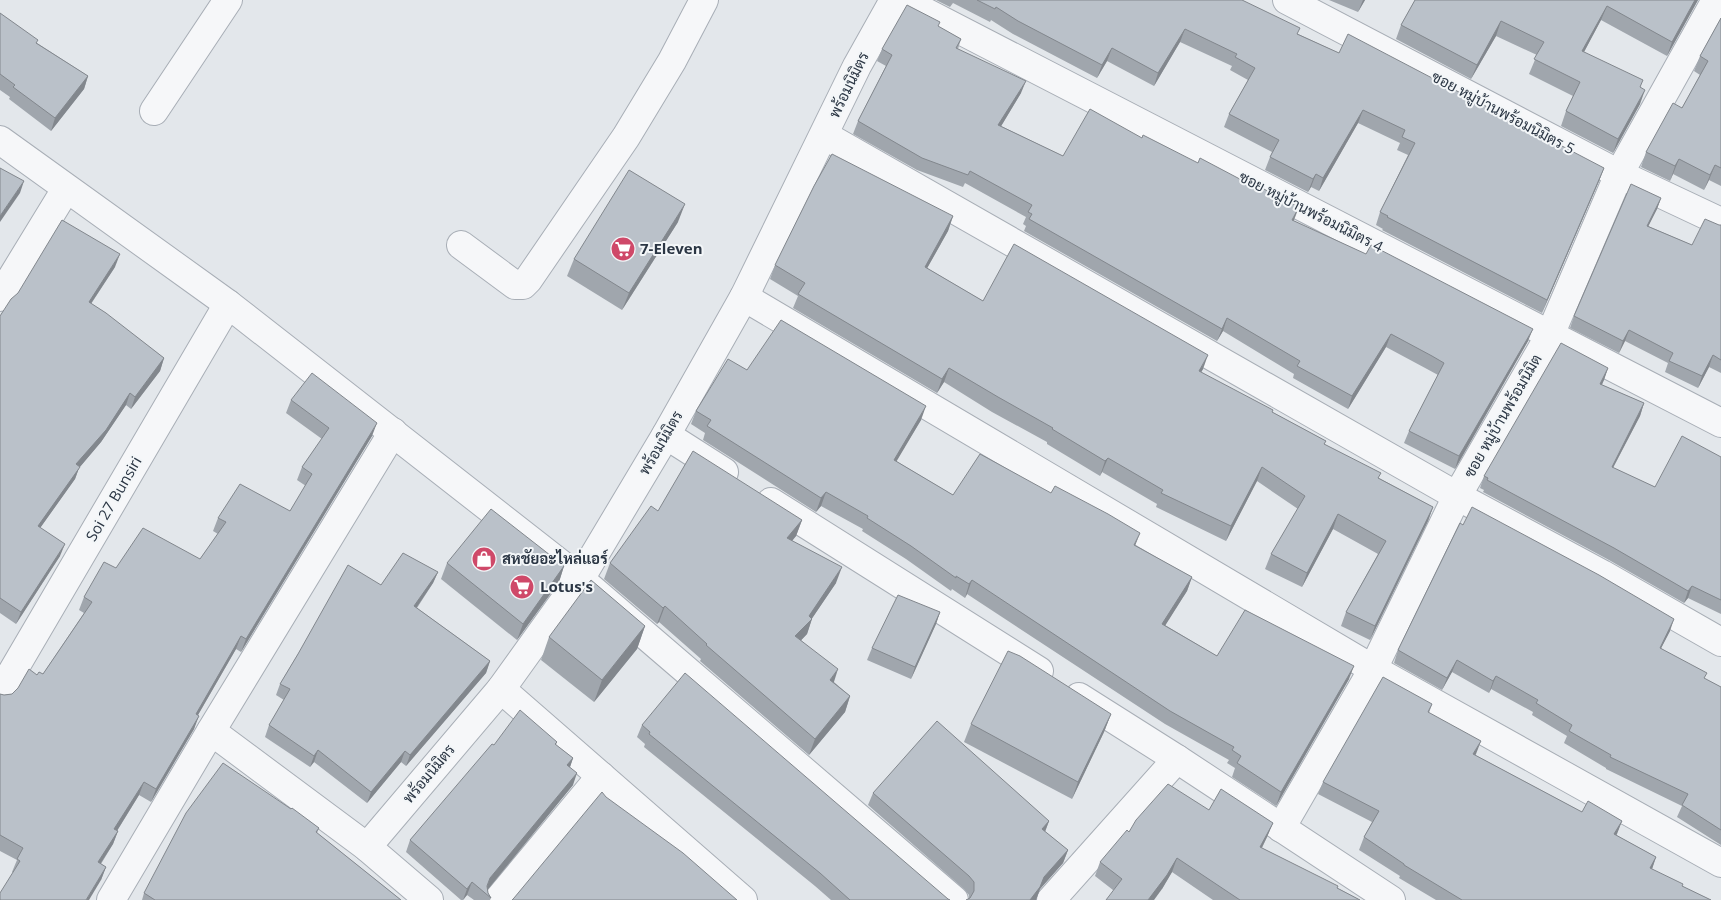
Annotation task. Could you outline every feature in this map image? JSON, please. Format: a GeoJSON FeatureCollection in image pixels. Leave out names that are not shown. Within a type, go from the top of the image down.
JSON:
{"type":"FeatureCollection","features":[{"type":"Feature","properties":{"kind":"street"},"geometry":{"type":"LineString","coordinates":[[154,111],[228,0]]}},
{"type":"Feature","properties":{"kind":"street"},"geometry":{"type":"LineString","coordinates":[[461,246],[515,285],[523,285],[528,280],[626,137],[672,60],[704,0]]}},
{"type":"Feature","properties":{"kind":"street","name":"พร้อมนิมิตร"},"geometry":{"type":"LineString","coordinates":[[367,847],[501,689],[580,580],[666,435],[744,297],[857,66],[894,0]]}},
{"type":"Feature","properties":{"kind":"street","name":"ซอย หมู่บ้านพร้อมนิมิตร 4"},"geometry":{"type":"LineString","coordinates":[[902,0],[1721,423]]}},
{"type":"Feature","properties":{"kind":"street","name":"ซอย หมู่บ้านพร้อมนิมิตร 5"},"geometry":{"type":"LineString","coordinates":[[1287,0],[1619,174],[1721,222]]}},
{"type":"Feature","properties":{"kind":"street","name":"ซอย หมู่บ้านพร้อมนิมิต"},"geometry":{"type":"LineString","coordinates":[[1281,828],[1373,669],[1457,496],[1550,335],[1619,174],[1716,0]]}},
{"type":"Feature","properties":{"kind":"street"},"geometry":{"type":"LineString","coordinates":[[824,135],[1457,496],[1602,574],[1721,642]]}},
{"type":"Feature","properties":{"kind":"street"},"geometry":{"type":"LineString","coordinates":[[0,140],[228,304],[580,580],[954,900]]}},
{"type":"Feature","properties":{"kind":"street"},"geometry":{"type":"LineString","coordinates":[[0,297],[66,189]]}},
{"type":"Feature","properties":{"kind":"street"},"geometry":{"type":"LineString","coordinates":[[744,297],[1373,669],[1721,863]]}},
{"type":"Feature","properties":{"kind":"street","name":"Soi 27 Bunsiri"},"geometry":{"type":"LineString","coordinates":[[0,693],[228,304]]}},
{"type":"Feature","properties":{"kind":"street"},"geometry":{"type":"LineString","coordinates":[[111,900],[211,731],[393,432]]}},
{"type":"Feature","properties":{"kind":"street"},"geometry":{"type":"LineString","coordinates":[[666,435],[1177,759],[1391,900]]}},
{"type":"Feature","properties":{"kind":"street"},"geometry":{"type":"LineString","coordinates":[[501,689],[743,900]]}},
{"type":"Feature","properties":{"kind":"street"},"geometry":{"type":"LineString","coordinates":[[211,731],[367,847],[429,900]]}},
{"type":"Feature","properties":{"kind":"street"},"geometry":{"type":"LineString","coordinates":[[1051,900],[1177,759]]}},
{"type":"Feature","properties":{"kind":"street"},"geometry":{"type":"LineString","coordinates":[[498,900],[601,776]]}},
{"type":"Feature","properties":{"kind":"building"},"geometry":{"type":"Polygon","coordinates":[[[977,0],[1242,0],[1300,28],[1297,34],[1339,53],[1348,34],[1604,168],[1547,300],[1380,212],[1415,143],[1402,137],[1405,130],[1363,110],[1323,178],[1316,174],[1313,179],[1270,157],[1279,140],[1229,114],[1255,68],[1235,57],[1237,54],[1185,29],[1158,73],[1112,48],[1102,65],[1018,21],[996,7],[995,9],[977,0]]]}},
{"type":"Feature","properties":{"kind":"building"},"geometry":{"type":"Polygon","coordinates":[[[1415,0],[1695,0],[1672,42],[1607,6],[1582,51],[1643,80],[1640,87],[1645,90],[1618,139],[1566,111],[1580,82],[1534,59],[1544,42],[1501,21],[1477,65],[1401,25],[1415,0]]]}},
{"type":"Feature","properties":{"kind":"building"},"geometry":{"type":"Polygon","coordinates":[[[907,5],[940,22],[938,26],[961,39],[956,48],[1026,81],[998,125],[1063,156],[1090,109],[1142,138],[1143,135],[1198,163],[1200,158],[1253,186],[1254,184],[1299,207],[1292,220],[1366,254],[1371,245],[1533,329],[1459,456],[1409,431],[1444,363],[1432,356],[1391,334],[1352,396],[1297,366],[1300,361],[1227,318],[1222,329],[1029,219],[1032,214],[1028,212],[1032,205],[970,171],[968,175],[922,158],[858,121],[892,55],[882,49],[907,5]]]}},
{"type":"Feature","properties":{"kind":"building"},"geometry":{"type":"Polygon","coordinates":[[[0,13],[38,40],[36,43],[88,76],[55,118],[13,87],[15,85],[0,74],[0,13]]]}},
{"type":"Feature","properties":{"kind":"building"},"geometry":{"type":"Polygon","coordinates":[[[1721,18],[1721,168],[1715,165],[1710,175],[1679,159],[1675,166],[1646,152],[1673,103],[1682,108],[1708,61],[1700,56],[1721,18]]]}},
{"type":"Feature","properties":{"kind":"building"},"geometry":{"type":"Polygon","coordinates":[[[832,154],[953,216],[925,267],[983,301],[1014,244],[1208,355],[1199,371],[1273,410],[1272,412],[1326,441],[1324,444],[1381,473],[1378,478],[1433,507],[1375,626],[1346,612],[1386,541],[1338,514],[1307,573],[1271,554],[1305,496],[1262,467],[1231,526],[1161,493],[1163,490],[1108,458],[1105,461],[1053,428],[949,368],[942,379],[798,294],[805,283],[775,265],[832,154]]]}},
{"type":"Feature","properties":{"kind":"building"},"geometry":{"type":"Polygon","coordinates":[[[0,168],[24,181],[0,216],[0,168]]]}},
{"type":"Feature","properties":{"kind":"building","name":"7-Eleven"},"geometry":{"type":"Polygon","coordinates":[[[629,170],[685,204],[629,293],[574,259],[629,170]]]}},
{"type":"Feature","properties":{"kind":"building"},"geometry":{"type":"Polygon","coordinates":[[[1631,184],[1661,198],[1647,226],[1692,245],[1705,219],[1721,225],[1721,360],[1713,355],[1702,376],[1669,361],[1673,353],[1629,330],[1623,341],[1574,316],[1631,184]]]}},
{"type":"Feature","properties":{"kind":"building"},"geometry":{"type":"Polygon","coordinates":[[[62,220],[120,254],[89,302],[164,358],[135,397],[130,393],[106,430],[76,464],[80,467],[38,526],[65,544],[21,612],[0,598],[0,316],[11,299],[18,293],[62,220]]]}},
{"type":"Feature","properties":{"kind":"building"},"geometry":{"type":"Polygon","coordinates":[[[781,320],[926,406],[894,460],[953,495],[980,454],[1051,493],[1055,486],[1140,533],[1134,545],[1192,577],[1162,624],[1217,656],[1245,610],[1354,666],[1281,792],[1237,763],[1241,756],[1232,750],[1234,747],[1170,711],[972,580],[969,584],[956,576],[956,578],[867,518],[868,516],[826,492],[821,498],[707,426],[711,420],[696,411],[728,359],[747,370],[781,320]]]}},
{"type":"Feature","properties":{"kind":"building"},"geometry":{"type":"Polygon","coordinates":[[[1561,343],[1608,368],[1600,384],[1644,403],[1612,467],[1655,487],[1682,436],[1721,457],[1721,600],[1692,586],[1688,591],[1614,548],[1487,480],[1488,478],[1484,476],[1561,343]]]}},
{"type":"Feature","properties":{"kind":"building"},"geometry":{"type":"Polygon","coordinates":[[[312,373],[377,423],[246,639],[241,636],[196,714],[199,716],[156,789],[144,782],[114,829],[118,831],[98,862],[106,867],[86,900],[0,900],[0,893],[20,861],[17,859],[23,848],[0,835],[0,694],[12,694],[18,688],[29,669],[37,675],[39,672],[43,674],[92,602],[84,597],[104,562],[116,568],[143,528],[200,559],[226,522],[218,518],[240,484],[290,511],[312,474],[302,467],[329,428],[291,400],[312,373]]]}},
{"type":"Feature","properties":{"kind":"building"},"geometry":{"type":"Polygon","coordinates":[[[693,451],[802,520],[787,538],[842,567],[809,616],[812,619],[795,636],[838,669],[830,680],[850,696],[815,739],[706,645],[665,606],[663,608],[610,563],[651,506],[658,511],[693,451]]]}},
{"type":"Feature","properties":{"kind":"building"},"geometry":{"type":"Polygon","coordinates":[[[1472,507],[1599,575],[1674,619],[1660,648],[1707,673],[1704,678],[1721,687],[1721,830],[1682,805],[1688,794],[1610,757],[1611,755],[1569,731],[1572,725],[1536,703],[1538,700],[1496,676],[1493,681],[1457,660],[1447,678],[1398,650],[1460,523],[1463,525],[1472,507]]]}},
{"type":"Feature","properties":{"kind":"building"},"geometry":{"type":"Polygon","coordinates":[[[491,509],[564,566],[523,624],[447,563],[491,509]]]}},
{"type":"Feature","properties":{"kind":"building"},"geometry":{"type":"Polygon","coordinates":[[[403,553],[438,572],[414,606],[490,661],[410,755],[405,751],[371,792],[318,750],[314,756],[269,725],[290,689],[280,684],[348,565],[381,585],[403,553]]]}},
{"type":"Feature","properties":{"kind":"building"},"geometry":{"type":"Polygon","coordinates":[[[591,580],[645,626],[602,680],[549,637],[591,580]]]}},
{"type":"Feature","properties":{"kind":"building"},"geometry":{"type":"Polygon","coordinates":[[[898,595],[940,612],[915,667],[872,648],[898,595]]]}},
{"type":"Feature","properties":{"kind":"building"},"geometry":{"type":"Polygon","coordinates":[[[1008,651],[1020,656],[1111,714],[1078,782],[971,724],[1008,651]]]}},
{"type":"Feature","properties":{"kind":"building"},"geometry":{"type":"Polygon","coordinates":[[[685,673],[950,900],[850,900],[820,873],[649,734],[650,732],[642,725],[685,673]]]}},
{"type":"Feature","properties":{"kind":"building"},"geometry":{"type":"Polygon","coordinates":[[[1383,677],[1432,704],[1428,712],[1481,741],[1473,754],[1582,812],[1588,801],[1622,821],[1614,834],[1656,857],[1650,868],[1711,900],[1462,900],[1404,865],[1364,837],[1379,811],[1323,782],[1383,677]]]}},
{"type":"Feature","properties":{"kind":"building"},"geometry":{"type":"Polygon","coordinates":[[[520,710],[557,742],[555,744],[573,758],[567,765],[577,773],[490,878],[487,886],[491,898],[472,882],[467,889],[410,840],[492,744],[494,745],[520,710]]]}},
{"type":"Feature","properties":{"kind":"building"},"geometry":{"type":"Polygon","coordinates":[[[937,721],[1049,821],[1042,829],[1068,850],[1044,877],[1040,887],[1030,900],[966,900],[970,898],[974,891],[974,882],[969,876],[873,793],[937,721]]]}},
{"type":"Feature","properties":{"kind":"building"},"geometry":{"type":"Polygon","coordinates":[[[223,763],[319,828],[316,832],[401,900],[155,900],[144,893],[186,813],[223,763]]]}},
{"type":"Feature","properties":{"kind":"building"},"geometry":{"type":"Polygon","coordinates":[[[1168,784],[1209,810],[1221,789],[1273,823],[1260,847],[1338,886],[1337,888],[1360,900],[1240,900],[1177,858],[1148,900],[1106,900],[1122,879],[1100,862],[1127,830],[1129,832],[1136,820],[1168,784]]]}},
{"type":"Feature","properties":{"kind":"building"},"geometry":{"type":"Polygon","coordinates":[[[602,792],[606,797],[683,853],[737,900],[512,900],[602,792]]]}},
{"type":"Feature","properties":{"kind":"place","name":"7-Eleven"},"geometry":{"type":"Point","coordinates":[623,249]}},
{"type":"Feature","properties":{"kind":"place","name":"สหชัยอะไหล่แอร์"},"geometry":{"type":"Point","coordinates":[484,559]}},
{"type":"Feature","properties":{"kind":"place","name":"Lotus's"},"geometry":{"type":"Point","coordinates":[522,587]}}]}
